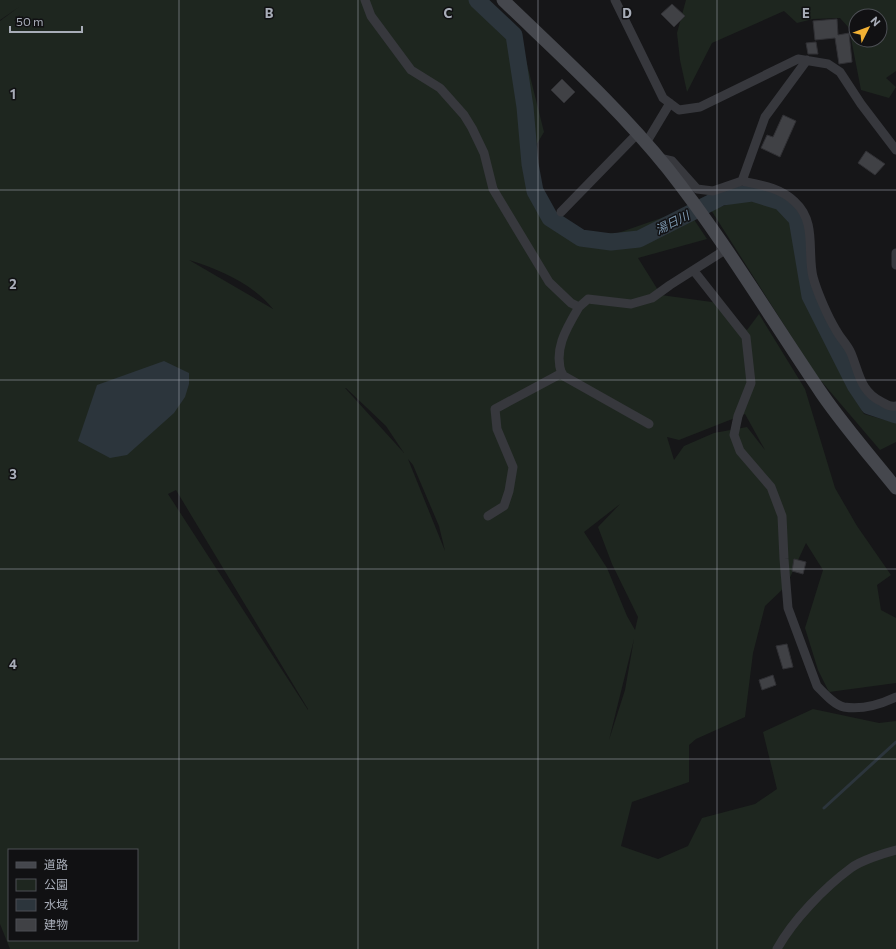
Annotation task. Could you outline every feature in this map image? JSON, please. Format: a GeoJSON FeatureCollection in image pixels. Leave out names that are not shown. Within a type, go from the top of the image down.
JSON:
{"type":"FeatureCollection","features":[{"type":"Feature","properties":{"kind":"street"},"geometry":{"type":"LineString","coordinates":[[365,0],[371,16],[411,70],[440,88],[464,115],[484,153],[493,189],[549,282],[571,303],[579,307]]}},
{"type":"Feature","properties":{"kind":"street"},"geometry":{"type":"LineString","coordinates":[[503,0],[596,89],[659,158],[722,246],[823,395],[896,488]]}},
{"type":"Feature","properties":{"kind":"street"},"geometry":{"type":"LineString","coordinates":[[615,0],[663,98],[679,110],[700,107],[777,67],[798,59],[808,60],[828,64],[840,72],[861,104],[896,150]]}},
{"type":"Feature","properties":{"kind":"street"},"geometry":{"type":"LineString","coordinates":[[742,181],[765,117],[808,60]]}},
{"type":"Feature","properties":{"kind":"street"},"geometry":{"type":"LineString","coordinates":[[561,212],[642,138],[670,103]]}},
{"type":"Feature","properties":{"kind":"street"},"geometry":{"type":"LineString","coordinates":[[659,158],[672,161],[697,189],[713,191],[742,181],[765,186],[784,193],[796,202],[805,215],[810,235],[813,277],[836,330],[851,353],[860,381],[877,400],[891,407],[896,406]]}},
{"type":"Feature","properties":{"kind":"street"},"geometry":{"type":"LineString","coordinates":[[649,424],[562,376],[558,362],[560,346],[568,325],[579,307],[588,299],[631,304],[652,298],[670,285],[694,271],[722,246]]}},
{"type":"Feature","properties":{"kind":"street"},"geometry":{"type":"LineString","coordinates":[[896,253],[896,265]]}},
{"type":"Feature","properties":{"kind":"street"},"geometry":{"type":"LineString","coordinates":[[694,271],[746,337],[751,383],[738,416],[734,436],[740,451],[771,487],[782,516],[788,608],[817,686],[827,696],[843,707],[867,707],[896,697]]}},
{"type":"Feature","properties":{"kind":"street"},"geometry":{"type":"LineString","coordinates":[[488,516],[504,506],[509,491],[513,466],[497,428],[495,409],[562,373]]}},
{"type":"Feature","properties":{"kind":"street"},"geometry":{"type":"LineString","coordinates":[[777,949],[784,936],[816,899],[852,867],[896,850]]}},
{"type":"Feature","properties":{"kind":"green space"},"geometry":{"type":"Polygon","coordinates":[[[0,0],[489,0],[519,32],[544,132],[532,152],[550,218],[575,234],[618,233],[687,209],[707,239],[638,258],[661,295],[719,303],[747,330],[759,314],[805,389],[835,488],[857,526],[891,575],[877,585],[881,610],[896,618],[896,683],[829,692],[818,670],[805,628],[823,570],[806,543],[786,586],[765,606],[753,653],[745,717],[696,739],[689,745],[689,782],[632,802],[621,846],[658,859],[688,846],[702,818],[755,804],[777,789],[763,732],[813,709],[879,723],[896,721],[896,949],[10,949],[0,924],[0,21],[19,7],[0,20],[0,0]],[[189,260],[273,309],[256,292],[235,278],[189,260]],[[345,388],[404,453],[386,426],[345,388]],[[745,414],[679,440],[667,437],[674,460],[684,446],[714,433],[747,427],[765,450],[745,414]],[[408,459],[445,551],[439,526],[413,465],[408,459]],[[176,490],[168,494],[308,710],[176,490]],[[620,504],[584,532],[607,568],[627,616],[635,630],[638,617],[612,564],[598,527],[620,504]],[[634,639],[609,740],[625,690],[634,639]]]}},
{"type":"Feature","properties":{"kind":"green space"},"geometry":{"type":"Polygon","coordinates":[[[686,0],[896,0],[896,71],[886,78],[896,87],[889,98],[861,90],[853,48],[888,48],[888,8],[848,8],[848,27],[840,18],[813,19],[797,23],[784,11],[712,43],[687,92],[680,60],[677,33],[686,0]]]}},
{"type":"Feature","properties":{"kind":"green space"},"geometry":{"type":"Polygon","coordinates":[[[741,200],[770,203],[794,223],[797,253],[808,302],[846,385],[864,414],[896,423],[896,442],[880,450],[816,375],[711,210],[741,200]]]}},
{"type":"Feature","properties":{"kind":"water"},"geometry":{"type":"Polygon","coordinates":[[[164,361],[189,373],[189,384],[185,397],[174,413],[127,455],[110,458],[78,441],[97,385],[164,361]]]}},
{"type":"Feature","properties":{"kind":"building"},"geometry":{"type":"Polygon","coordinates":[[[672,4],[685,16],[674,27],[661,14],[672,4]]]}},
{"type":"Feature","properties":{"kind":"building"},"geometry":{"type":"Polygon","coordinates":[[[837,19],[838,35],[848,33],[848,48],[851,48],[852,62],[839,64],[835,38],[815,40],[813,21],[837,19]]]}},
{"type":"Feature","properties":{"kind":"building"},"geometry":{"type":"Polygon","coordinates":[[[816,42],[818,54],[808,54],[806,43],[816,42]]]}},
{"type":"Feature","properties":{"kind":"building"},"geometry":{"type":"Polygon","coordinates":[[[562,79],[575,92],[564,103],[551,90],[562,79]]]}},
{"type":"Feature","properties":{"kind":"building"},"geometry":{"type":"Polygon","coordinates":[[[783,115],[796,121],[780,157],[761,148],[767,135],[773,137],[783,115]]]}},
{"type":"Feature","properties":{"kind":"building"},"geometry":{"type":"Polygon","coordinates":[[[866,151],[885,164],[875,175],[858,163],[866,151]]]}},
{"type":"Feature","properties":{"kind":"building"},"geometry":{"type":"Polygon","coordinates":[[[794,559],[806,562],[803,574],[792,571],[794,559]]]}},
{"type":"Feature","properties":{"kind":"building"},"geometry":{"type":"Polygon","coordinates":[[[787,644],[793,667],[783,669],[776,646],[787,644]]]}},
{"type":"Feature","properties":{"kind":"building"},"geometry":{"type":"Polygon","coordinates":[[[773,675],[776,685],[762,690],[759,680],[773,675]]]}},
{"type":"Feature","properties":{"kind":"waterway","name":"湯日川"},"geometry":{"type":"LineString","coordinates":[[477,0],[514,35],[525,107],[530,164],[535,191],[550,218],[581,238],[611,242],[639,239],[722,197],[752,193],[781,202],[797,219],[810,296],[855,385],[869,406],[896,415]]}},
{"type":"Feature","properties":{"kind":"waterway"},"geometry":{"type":"LineString","coordinates":[[824,808],[896,742]]}}]}
